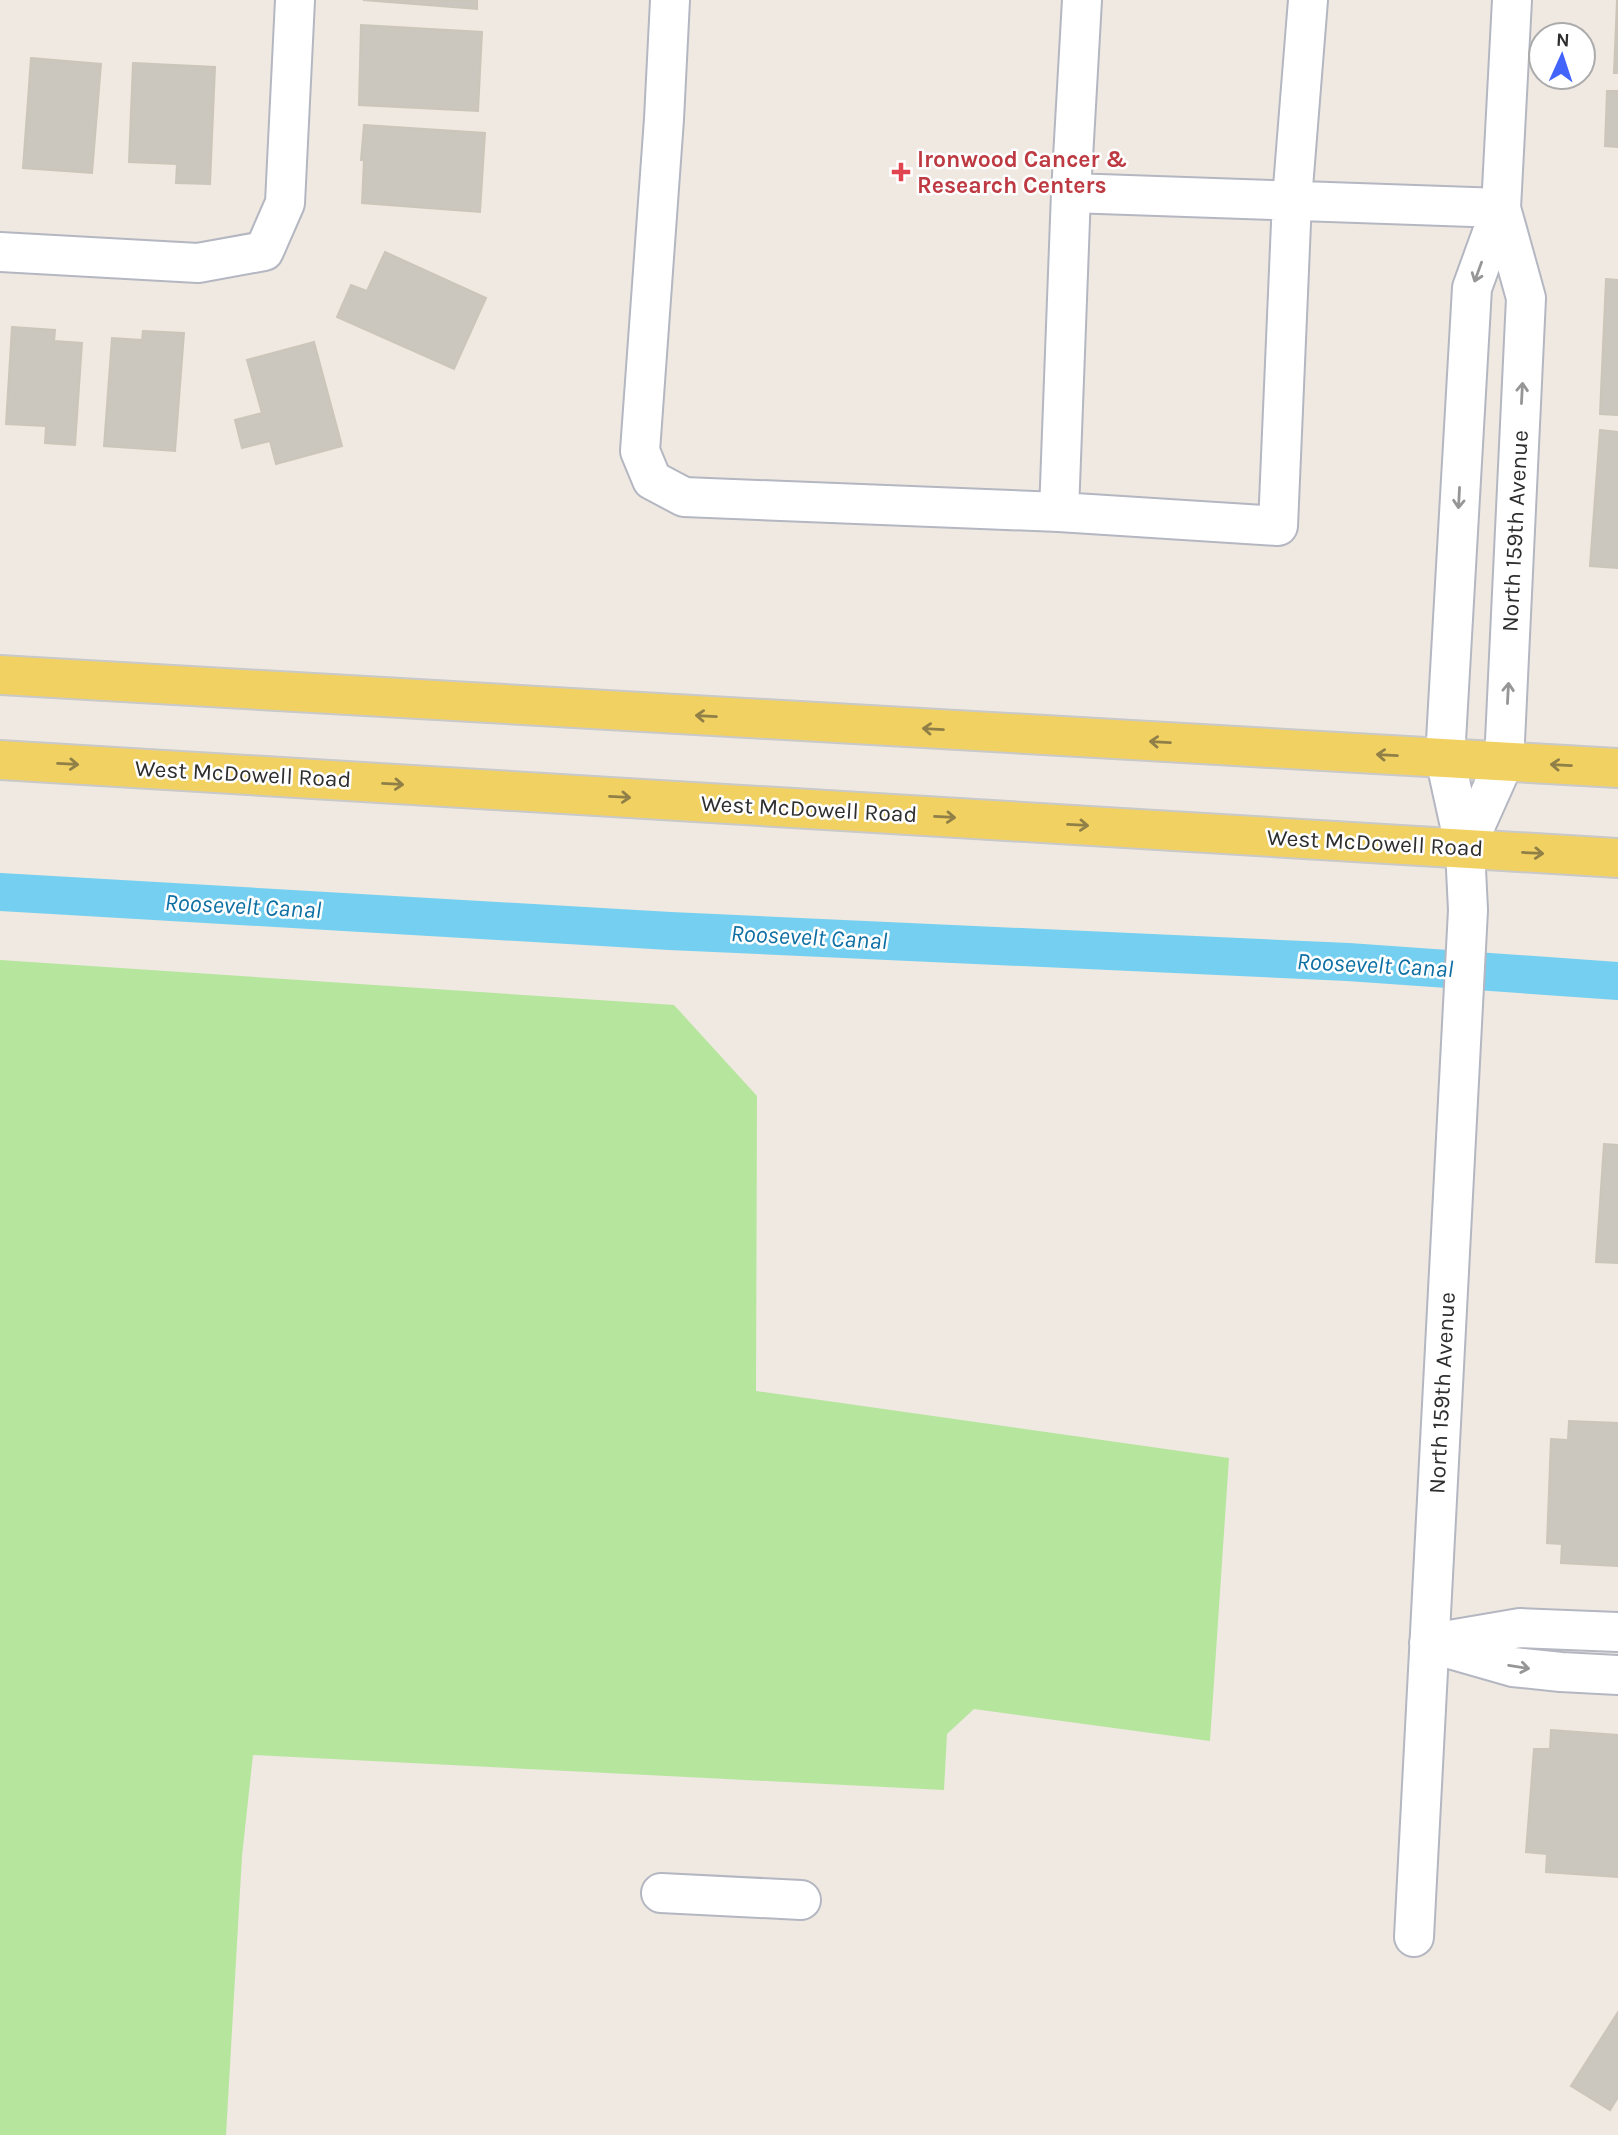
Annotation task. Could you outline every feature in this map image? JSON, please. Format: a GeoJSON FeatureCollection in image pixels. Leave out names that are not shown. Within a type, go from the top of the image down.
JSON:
{"type":"FeatureCollection","features":[{"type":"Feature","properties":{"kind":"main road"},"geometry":{"type":"LineString","coordinates":[[0,675],[1618,768]]}},
{"type":"Feature","properties":{"kind":"main road","name":"West McDowell Road"},"geometry":{"type":"LineString","coordinates":[[0,760],[1618,858]]}},
{"type":"Feature","properties":{"kind":"street"},"geometry":{"type":"LineString","coordinates":[[0,252],[198,263],[264,251],[285,203],[295,0]]}},
{"type":"Feature","properties":{"kind":"street"},"geometry":{"type":"LineString","coordinates":[[670,0],[640,451],[652,480],[684,497],[1059,512],[1278,526],[1292,200],[1308,0]]}},
{"type":"Feature","properties":{"kind":"street"},"geometry":{"type":"LineString","coordinates":[[1059,512],[1071,193],[1082,0]]}},
{"type":"Feature","properties":{"kind":"street","name":"North 159th Avenue"},"geometry":{"type":"LineString","coordinates":[[1414,1937],[1468,910],[1465,849],[1445,758],[1472,288],[1501,208],[1512,0]]}},
{"type":"Feature","properties":{"kind":"street"},"geometry":{"type":"LineString","coordinates":[[1071,193],[1501,208]]}},
{"type":"Feature","properties":{"kind":"street","name":"North 159th Avenue"},"geometry":{"type":"LineString","coordinates":[[1465,849],[1504,762],[1526,298],[1501,208]]}},
{"type":"Feature","properties":{"kind":"street"},"geometry":{"type":"LineString","coordinates":[[1429,1643],[1520,1628],[1618,1632]]}},
{"type":"Feature","properties":{"kind":"street"},"geometry":{"type":"LineString","coordinates":[[1429,1643],[1513,1667],[1618,1675]]}},
{"type":"Feature","properties":{"kind":"street"},"geometry":{"type":"LineString","coordinates":[[661,1893],[802,1900]]}},
{"type":"Feature","properties":{"kind":"green space"},"geometry":{"type":"Polygon","coordinates":[[[0,960],[674,1005],[757,1096],[756,1391],[1229,1458],[1210,1741],[974,1709],[947,1734],[944,1790],[253,1755],[242,1856],[226,2135],[0,2135],[0,960]]]}},
{"type":"Feature","properties":{"kind":"building"},"geometry":{"type":"Polygon","coordinates":[[[363,0],[477,0],[477,9],[363,0]]]}},
{"type":"Feature","properties":{"kind":"building"},"geometry":{"type":"Polygon","coordinates":[[[1617,0],[1618,73],[1614,73],[1617,0]]]}},
{"type":"Feature","properties":{"kind":"building"},"geometry":{"type":"Polygon","coordinates":[[[361,25],[482,32],[478,111],[359,105],[361,25]]]}},
{"type":"Feature","properties":{"kind":"building"},"geometry":{"type":"Polygon","coordinates":[[[31,58],[101,64],[92,173],[23,168],[31,58]]]}},
{"type":"Feature","properties":{"kind":"building"},"geometry":{"type":"Polygon","coordinates":[[[133,63],[215,67],[210,184],[176,183],[177,164],[129,162],[133,63]]]}},
{"type":"Feature","properties":{"kind":"building"},"geometry":{"type":"Polygon","coordinates":[[[1607,91],[1618,91],[1618,147],[1605,146],[1607,91]]]}},
{"type":"Feature","properties":{"kind":"building"},"geometry":{"type":"Polygon","coordinates":[[[364,125],[485,133],[480,212],[362,203],[364,160],[361,160],[364,125]]]}},
{"type":"Feature","properties":{"kind":"building"},"geometry":{"type":"Polygon","coordinates":[[[385,252],[486,298],[454,369],[337,317],[351,285],[367,291],[385,252]]]}},
{"type":"Feature","properties":{"kind":"building"},"geometry":{"type":"Polygon","coordinates":[[[1606,279],[1618,280],[1618,415],[1600,414],[1606,279]]]}},
{"type":"Feature","properties":{"kind":"building"},"geometry":{"type":"Polygon","coordinates":[[[12,327],[55,330],[54,341],[82,343],[75,445],[45,443],[46,426],[6,424],[12,327]]]}},
{"type":"Feature","properties":{"kind":"building"},"geometry":{"type":"Polygon","coordinates":[[[143,331],[184,333],[175,451],[104,446],[112,338],[142,340],[143,331]]]}},
{"type":"Feature","properties":{"kind":"building"},"geometry":{"type":"Polygon","coordinates":[[[314,342],[342,446],[276,464],[270,441],[242,448],[235,420],[262,413],[247,360],[314,342]]]}},
{"type":"Feature","properties":{"kind":"building"},"geometry":{"type":"Polygon","coordinates":[[[1600,430],[1618,432],[1618,568],[1590,566],[1600,430]]]}},
{"type":"Feature","properties":{"kind":"building"},"geometry":{"type":"Polygon","coordinates":[[[1604,1144],[1618,1145],[1618,1263],[1596,1262],[1604,1144]]]}},
{"type":"Feature","properties":{"kind":"building"},"geometry":{"type":"Polygon","coordinates":[[[1569,1421],[1618,1423],[1618,1566],[1561,1563],[1562,1544],[1547,1543],[1551,1439],[1568,1440],[1569,1421]]]}},
{"type":"Feature","properties":{"kind":"building"},"geometry":{"type":"Polygon","coordinates":[[[1551,1730],[1618,1735],[1618,1877],[1546,1872],[1547,1854],[1526,1852],[1534,1749],[1550,1749],[1551,1730]]]}},
{"type":"Feature","properties":{"kind":"building"},"geometry":{"type":"Polygon","coordinates":[[[1618,2012],[1618,2097],[1610,2110],[1571,2086],[1618,2012]]]}},
{"type":"Feature","properties":{"kind":"waterway","name":"Roosevelt Canal"},"geometry":{"type":"LineString","coordinates":[[0,892],[670,931],[1348,962],[1618,981]]}},
{"type":"Feature","properties":{"kind":"place","name":"Ironwood Cancer & Research Centers"},"geometry":{"type":"Point","coordinates":[901,172]}}]}
